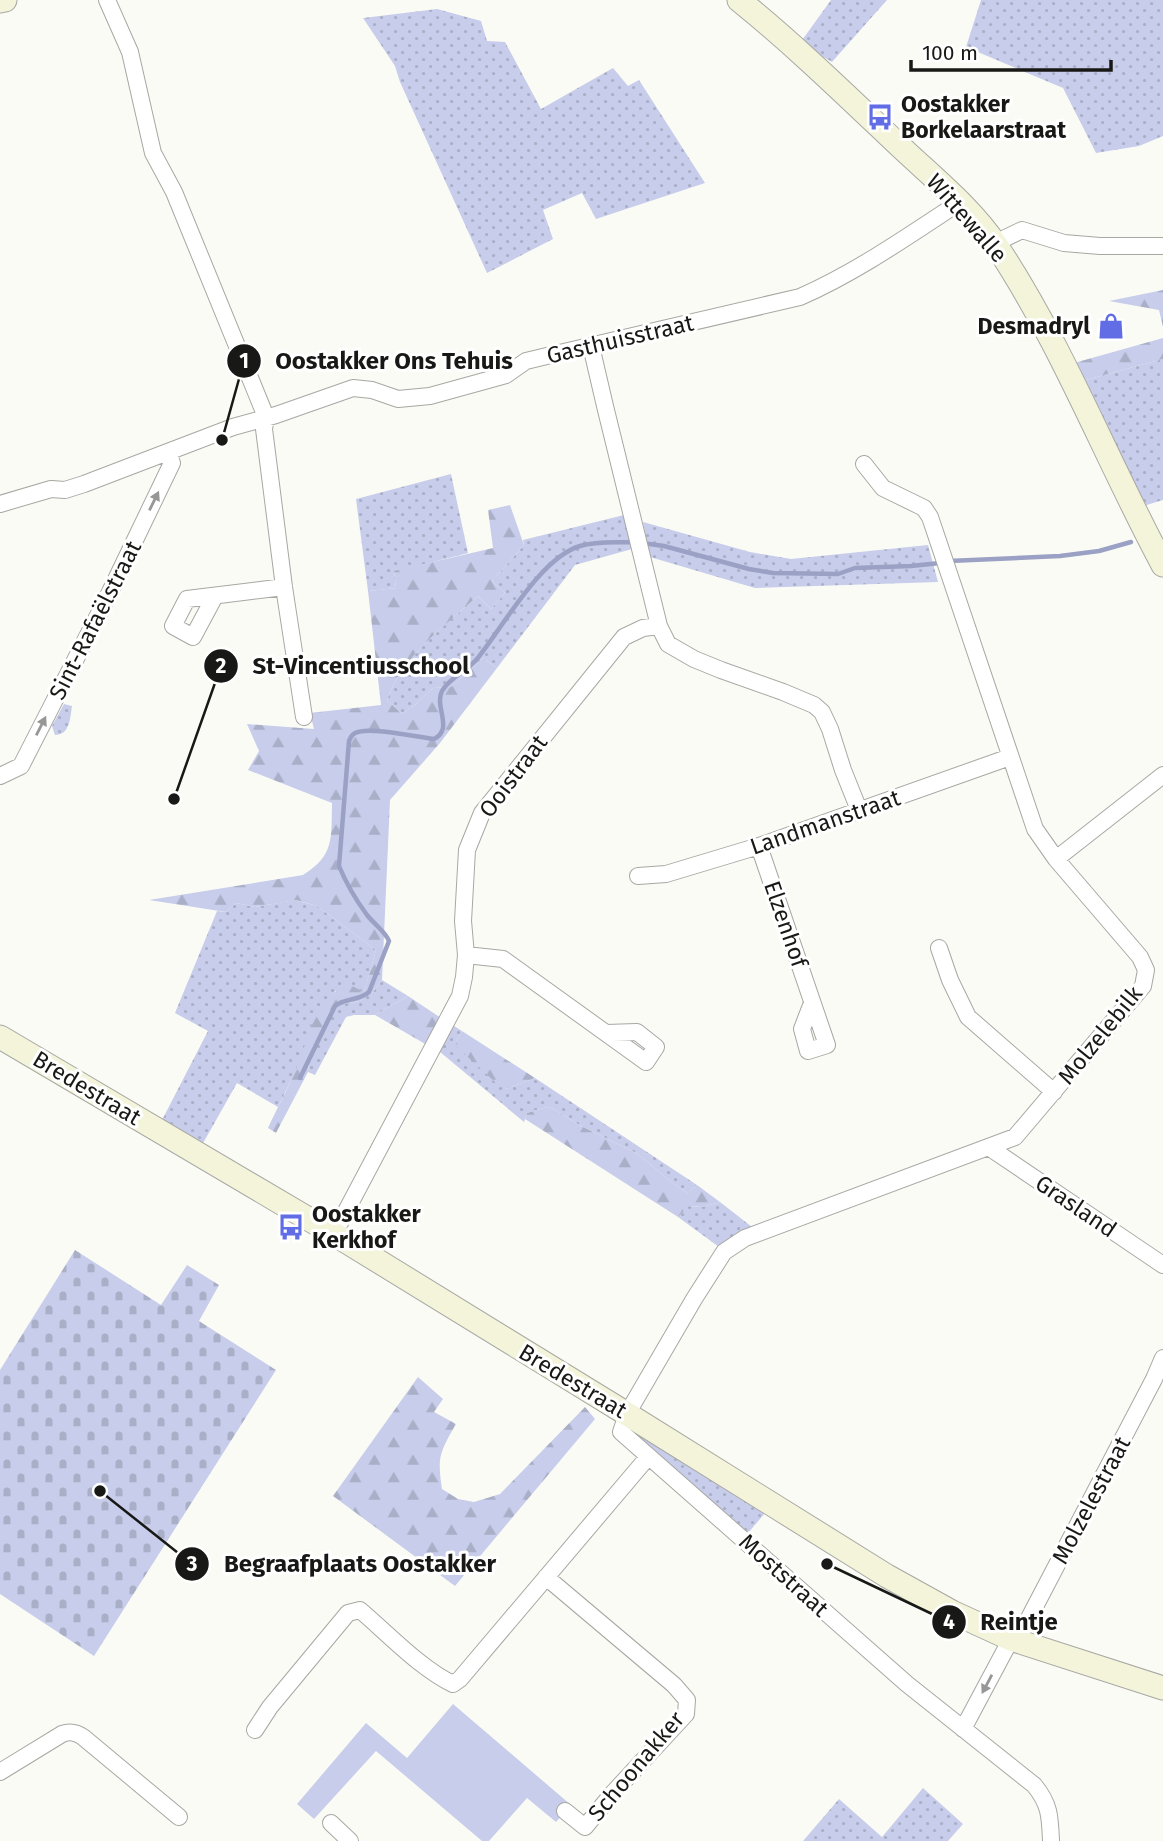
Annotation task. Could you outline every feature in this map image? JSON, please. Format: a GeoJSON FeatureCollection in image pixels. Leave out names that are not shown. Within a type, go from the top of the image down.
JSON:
{"type":"FeatureCollection","features":[{"type":"Feature","properties":{"kind":"street"},"geometry":{"type":"LineString","coordinates":[[0,1],[5,0]]}},
{"type":"Feature","properties":{"kind":"street"},"geometry":{"type":"LineString","coordinates":[[107,0],[130,52],[153,153],[174,192],[266,417],[264,429],[284,587],[304,717]]}},
{"type":"Feature","properties":{"kind":"street","name":"Wittewalle"},"geometry":{"type":"LineString","coordinates":[[739,0],[856,104],[960,202],[995,243],[1034,305],[1163,565]]}},
{"type":"Feature","properties":{"kind":"street","name":"Gasthuisstraat"},"geometry":{"type":"LineString","coordinates":[[0,504],[51,489],[65,490],[233,427],[353,388],[372,390],[398,399],[430,396],[506,375],[526,361],[800,297],[860,267],[960,202]]}},
{"type":"Feature","properties":{"kind":"street"},"geometry":{"type":"LineString","coordinates":[[995,243],[1022,230],[1064,243],[1163,246]]}},
{"type":"Feature","properties":{"kind":"street"},"geometry":{"type":"LineString","coordinates":[[591,346],[659,626],[668,644],[694,659],[814,705],[822,712],[830,729],[859,810]]}},
{"type":"Feature","properties":{"kind":"street","name":"Sint-Rafaëlstraat"},"geometry":{"type":"LineString","coordinates":[[0,776],[21,766],[167,476],[172,463],[169,452]]}},
{"type":"Feature","properties":{"kind":"street","name":"Molzelebilk"},"geometry":{"type":"LineString","coordinates":[[627,1414],[724,1252],[744,1238],[1015,1137],[1143,986],[1146,970],[1140,957],[1056,859],[1035,830],[930,517],[924,508],[883,488],[864,464]]}},
{"type":"Feature","properties":{"kind":"street"},"geometry":{"type":"LineString","coordinates":[[215,596],[284,587]]}},
{"type":"Feature","properties":{"kind":"street","name":"Ooistraat"},"geometry":{"type":"LineString","coordinates":[[334,1234],[456,1004],[464,977],[466,955],[463,921],[467,850],[482,813],[624,637],[643,628],[659,626]]}},
{"type":"Feature","properties":{"kind":"street","name":"Landmanstraat"},"geometry":{"type":"LineString","coordinates":[[638,876],[666,874],[759,846],[1010,757]]}},
{"type":"Feature","properties":{"kind":"street"},"geometry":{"type":"LineString","coordinates":[[1056,859],[1163,775]]}},
{"type":"Feature","properties":{"kind":"street","name":"Elzenhof"},"geometry":{"type":"LineString","coordinates":[[759,846],[812,1003]]}},
{"type":"Feature","properties":{"kind":"street"},"geometry":{"type":"LineString","coordinates":[[939,948],[950,980],[968,1017],[1055,1092]]}},
{"type":"Feature","properties":{"kind":"street"},"geometry":{"type":"LineString","coordinates":[[466,955],[503,959],[606,1034]]}},
{"type":"Feature","properties":{"kind":"street","name":"Bredestraat"},"geometry":{"type":"LineString","coordinates":[[0,1037],[334,1234],[887,1576],[951,1612],[1014,1640],[1163,1688]]}},
{"type":"Feature","properties":{"kind":"street","name":"Grasland"},"geometry":{"type":"LineString","coordinates":[[990,1148],[1163,1265]]}},
{"type":"Feature","properties":{"kind":"street","name":"Molzelestraat"},"geometry":{"type":"LineString","coordinates":[[1014,1640],[1154,1379],[1163,1357]]}},
{"type":"Feature","properties":{"kind":"street","name":"Moststraat"},"geometry":{"type":"LineString","coordinates":[[627,1414],[621,1432],[648,1457],[907,1684],[1034,1785],[1044,1797],[1049,1812],[1051,1841]]}},
{"type":"Feature","properties":{"kind":"street"},"geometry":{"type":"LineString","coordinates":[[256,1730],[270,1707],[348,1613],[360,1610],[418,1660],[453,1684],[493,1642],[648,1457]]}},
{"type":"Feature","properties":{"kind":"street","name":"Schoonakker"},"geometry":{"type":"LineString","coordinates":[[546,1577],[674,1685],[687,1700],[685,1714],[585,1827],[565,1811]]}},
{"type":"Feature","properties":{"kind":"street"},"geometry":{"type":"LineString","coordinates":[[963,1728],[1014,1640]]}},
{"type":"Feature","properties":{"kind":"street"},"geometry":{"type":"LineString","coordinates":[[0,1772],[62,1734],[76,1732],[179,1817]]}},
{"type":"Feature","properties":{"kind":"street"},"geometry":{"type":"LineString","coordinates":[[331,1823],[350,1841]]}},
{"type":"Feature","properties":{"kind":"green space"},"geometry":{"type":"Polygon","coordinates":[[[831,0],[887,0],[832,62],[800,43],[831,0]]]}},
{"type":"Feature","properties":{"kind":"green space"},"geometry":{"type":"Polygon","coordinates":[[[981,0],[1163,0],[1163,136],[1139,146],[1096,153],[1063,88],[966,47],[981,0]]]}},
{"type":"Feature","properties":{"kind":"green space"},"geometry":{"type":"Polygon","coordinates":[[[437,9],[481,21],[487,41],[505,42],[541,109],[613,68],[628,86],[639,80],[705,183],[596,219],[582,193],[543,210],[553,239],[487,273],[395,66],[363,18],[437,9]]]}},
{"type":"Feature","properties":{"kind":"green space"},"geometry":{"type":"Polygon","coordinates":[[[1163,290],[1163,327],[1159,310],[1109,301],[1163,290]]]}},
{"type":"Feature","properties":{"kind":"green space"},"geometry":{"type":"Polygon","coordinates":[[[1163,338],[1163,359],[1082,381],[1074,363],[1163,338]]]}},
{"type":"Feature","properties":{"kind":"green space"},"geometry":{"type":"Polygon","coordinates":[[[1163,359],[1163,500],[1140,507],[1082,381],[1163,359]]]}},
{"type":"Feature","properties":{"kind":"green space"},"geometry":{"type":"Polygon","coordinates":[[[451,474],[468,553],[394,572],[396,588],[368,591],[356,499],[451,474]]]}},
{"type":"Feature","properties":{"kind":"green space"},"geometry":{"type":"Polygon","coordinates":[[[510,505],[524,545],[492,581],[505,593],[491,609],[478,596],[438,631],[413,656],[394,684],[387,700],[402,714],[433,688],[451,687],[483,658],[497,668],[440,743],[390,800],[382,980],[373,992],[360,1001],[342,1004],[330,1012],[309,1061],[308,1072],[276,1133],[268,1128],[293,1076],[319,1010],[335,991],[348,984],[364,992],[376,950],[317,906],[296,900],[255,907],[236,903],[226,912],[149,900],[303,875],[321,860],[331,836],[332,803],[248,770],[259,751],[247,724],[314,729],[310,713],[381,705],[368,591],[396,588],[394,571],[493,548],[488,510],[510,505]]]}},
{"type":"Feature","properties":{"kind":"green space"},"geometry":{"type":"Polygon","coordinates":[[[624,515],[632,549],[575,565],[497,668],[483,658],[451,687],[433,688],[402,714],[387,700],[403,669],[439,630],[478,596],[491,609],[505,593],[492,581],[524,545],[523,540],[624,515]]]}},
{"type":"Feature","properties":{"kind":"green space"},"geometry":{"type":"Polygon","coordinates":[[[643,522],[750,552],[791,559],[928,545],[938,582],[755,588],[650,557],[643,522]]]}},
{"type":"Feature","properties":{"kind":"green space"},"geometry":{"type":"Polygon","coordinates":[[[64,704],[72,706],[70,720],[64,732],[55,735],[52,726],[64,704]]]}},
{"type":"Feature","properties":{"kind":"green space"},"geometry":{"type":"Polygon","coordinates":[[[295,900],[317,906],[376,950],[364,992],[335,991],[278,1107],[237,1083],[202,1145],[161,1122],[208,1031],[175,1013],[217,911],[226,912],[236,903],[255,907],[295,900]]]}},
{"type":"Feature","properties":{"kind":"green space"},"geometry":{"type":"Polygon","coordinates":[[[382,980],[408,996],[375,1015],[346,1017],[315,1075],[308,1072],[309,1061],[330,1012],[342,1004],[360,1001],[373,992],[382,980]]]}},
{"type":"Feature","properties":{"kind":"green space"},"geometry":{"type":"Polygon","coordinates":[[[408,996],[441,1018],[427,1045],[375,1015],[408,996]]]}},
{"type":"Feature","properties":{"kind":"green space"},"geometry":{"type":"Polygon","coordinates":[[[451,1024],[462,1031],[456,1041],[506,1089],[535,1078],[697,1185],[688,1193],[638,1154],[579,1125],[554,1109],[547,1107],[527,1113],[524,1122],[440,1052],[451,1024]]]}},
{"type":"Feature","properties":{"kind":"green space"},"geometry":{"type":"Polygon","coordinates":[[[462,1031],[535,1078],[506,1089],[496,1083],[457,1047],[456,1041],[462,1031]]]}},
{"type":"Feature","properties":{"kind":"green space"},"geometry":{"type":"Polygon","coordinates":[[[547,1107],[638,1154],[688,1193],[697,1185],[720,1202],[702,1207],[689,1206],[678,1217],[525,1119],[527,1113],[547,1107]]]}},
{"type":"Feature","properties":{"kind":"green space"},"geometry":{"type":"Polygon","coordinates":[[[720,1202],[752,1227],[719,1247],[678,1217],[688,1206],[702,1207],[720,1202]]]}},
{"type":"Feature","properties":{"kind":"green space"},"geometry":{"type":"Polygon","coordinates":[[[75,1250],[161,1305],[187,1265],[219,1285],[199,1321],[276,1370],[94,1656],[0,1594],[0,1370],[75,1250]]]}},
{"type":"Feature","properties":{"kind":"green space"},"geometry":{"type":"Polygon","coordinates":[[[418,1377],[443,1399],[434,1412],[456,1424],[443,1448],[440,1469],[442,1489],[458,1499],[474,1502],[500,1494],[585,1407],[595,1419],[455,1586],[333,1496],[418,1377]]]}},
{"type":"Feature","properties":{"kind":"green space"},"geometry":{"type":"Polygon","coordinates":[[[642,1433],[765,1513],[748,1533],[638,1440],[636,1437],[642,1433]]]}},
{"type":"Feature","properties":{"kind":"green space"},"geometry":{"type":"Polygon","coordinates":[[[453,1704],[571,1805],[556,1822],[527,1798],[489,1841],[482,1841],[376,1751],[314,1819],[297,1804],[366,1723],[407,1758],[453,1704]]]}},
{"type":"Feature","properties":{"kind":"green space"},"geometry":{"type":"Polygon","coordinates":[[[923,1788],[963,1824],[948,1841],[803,1841],[839,1799],[882,1837],[923,1788]]]}},
{"type":"Feature","properties":{"kind":"waterway"},"geometry":{"type":"LineString","coordinates":[[300,1078],[335,1006],[369,992],[389,941],[367,915],[339,866],[351,736],[361,731],[434,739],[440,735],[443,730],[440,704],[442,691],[477,659],[523,595],[551,564],[580,546],[633,542]]}},
{"type":"Feature","properties":{"kind":"waterway"},"geometry":{"type":"LineString","coordinates":[[949,561],[1060,556],[1099,551],[1131,542]]}},
{"type":"Feature","properties":{"kind":"waterway"},"geometry":{"type":"LineString","coordinates":[[642,543],[773,573],[838,574],[855,568],[940,563]]}},
{"type":"Feature","properties":{"kind":"place","name":"Oostakker Borkelaarstraat"},"geometry":{"type":"Point","coordinates":[880,117]}},
{"type":"Feature","properties":{"kind":"place","name":"Desmadryl"},"geometry":{"type":"Point","coordinates":[1111,326]}},
{"type":"Feature","properties":{"kind":"place","name":"Oostakker Ons Tehuis"},"geometry":{"type":"Point","coordinates":[222,440]}},
{"type":"Feature","properties":{"kind":"place","name":"St-Vincentiusschool"},"geometry":{"type":"Point","coordinates":[174,799]}},
{"type":"Feature","properties":{"kind":"place","name":"Oostakker Kerkhof"},"geometry":{"type":"Point","coordinates":[291,1227]}},
{"type":"Feature","properties":{"kind":"place","name":"Begraafplaats Oostakker"},"geometry":{"type":"Point","coordinates":[100,1491]}},
{"type":"Feature","properties":{"kind":"place","name":"Reintje"},"geometry":{"type":"Point","coordinates":[827,1564]}}]}
